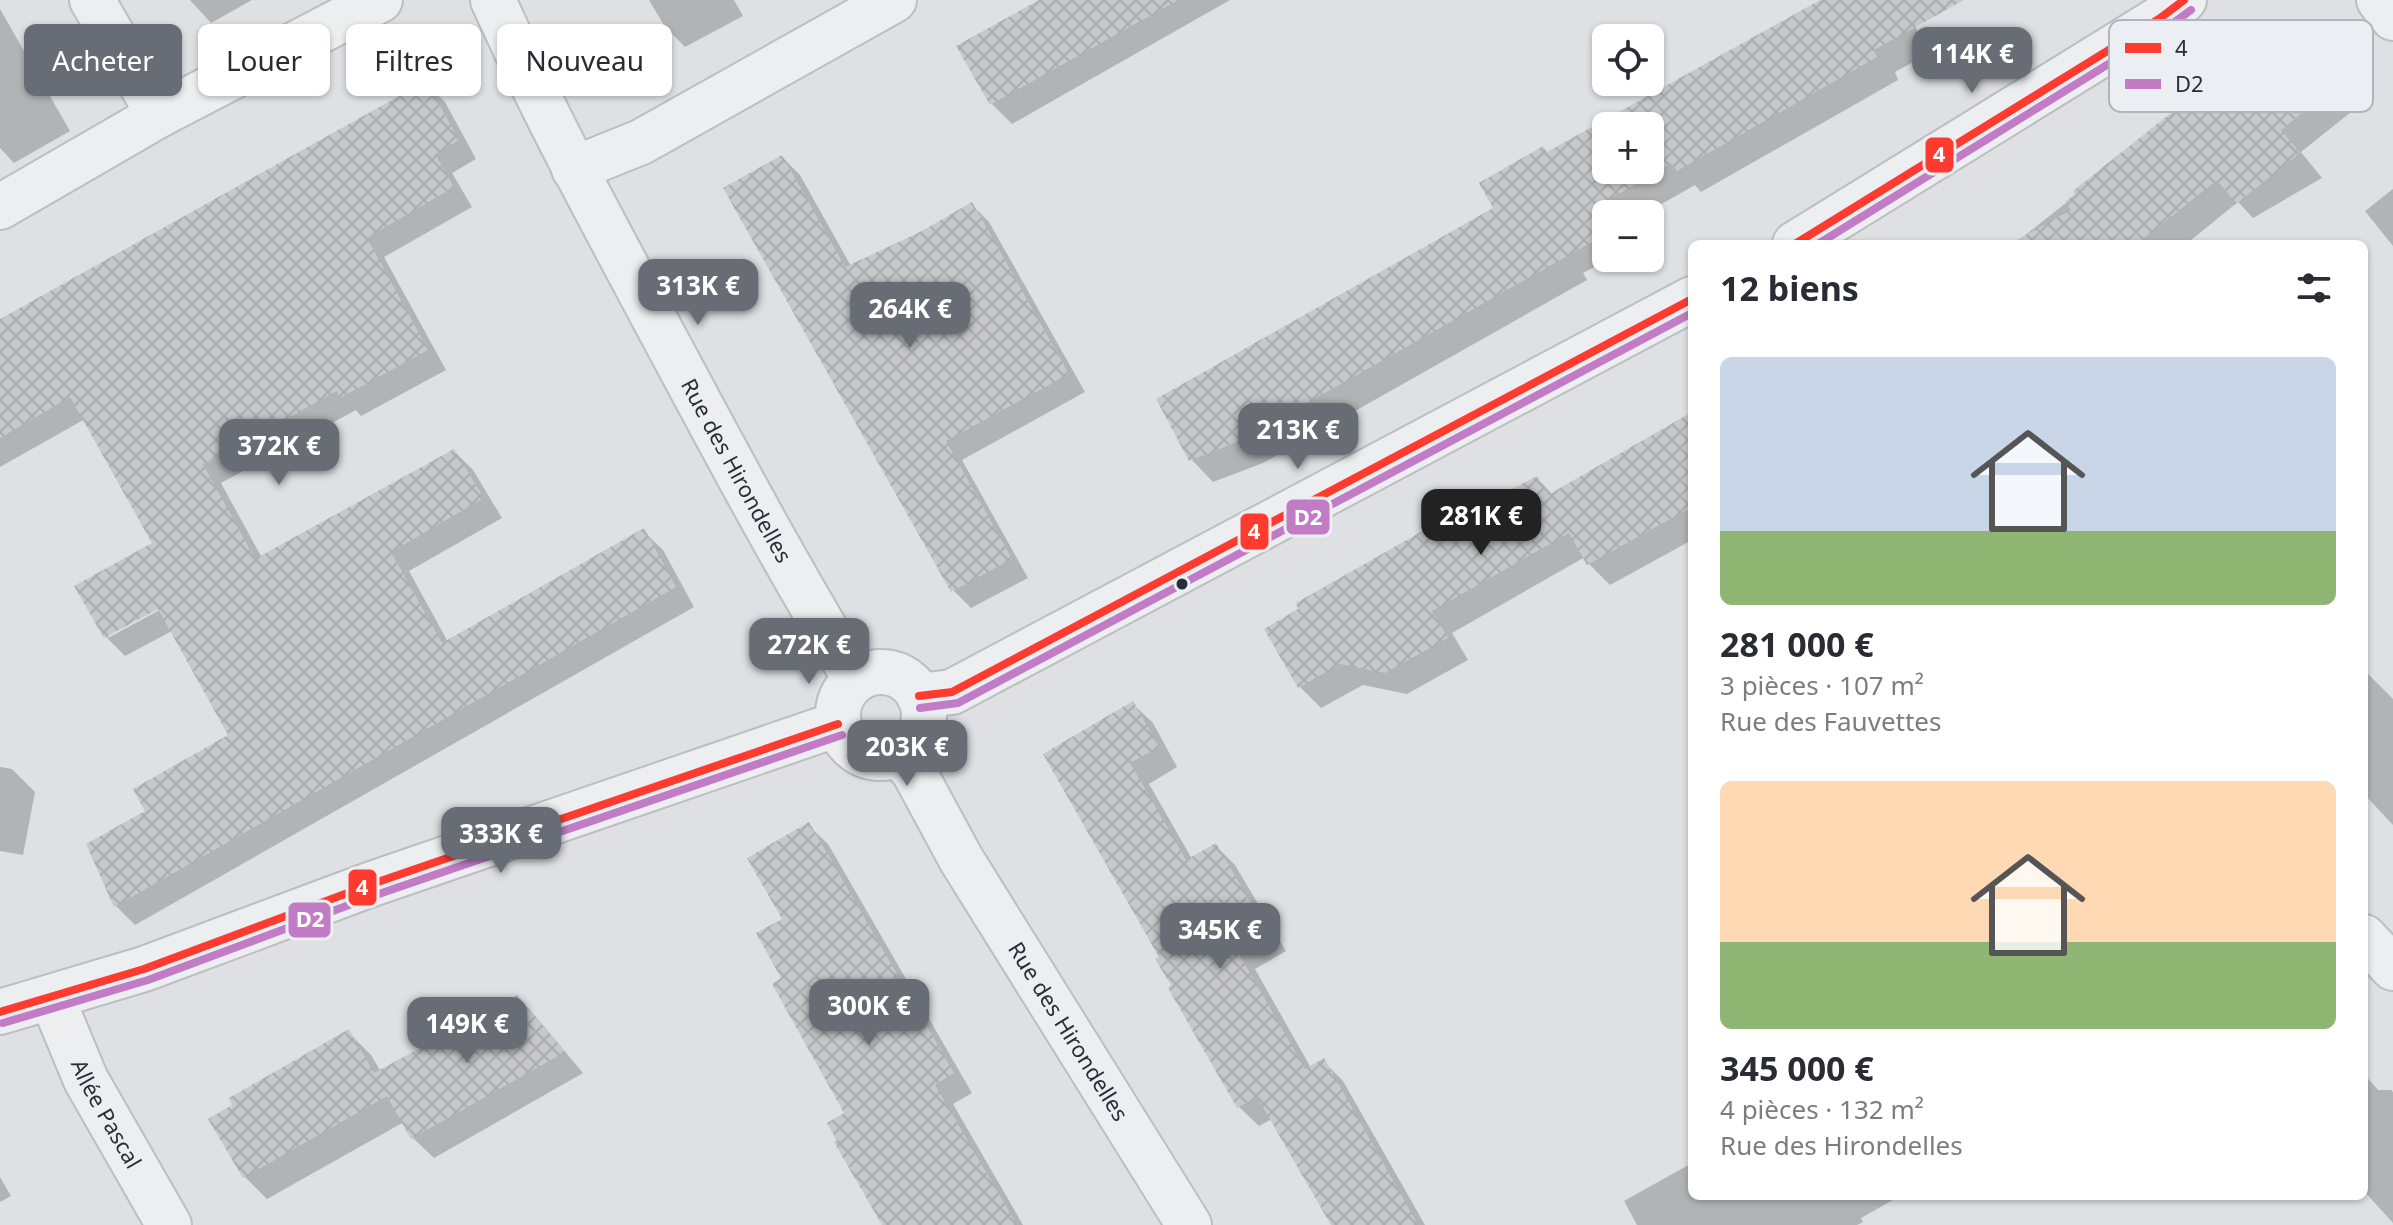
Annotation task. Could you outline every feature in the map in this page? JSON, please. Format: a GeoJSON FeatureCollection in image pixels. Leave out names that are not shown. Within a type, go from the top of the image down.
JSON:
{"type":"FeatureCollection","features":[{"type":"Feature","properties":{"kind":"street"},"geometry":{"type":"LineString","coordinates":[[92,0],[159,115]]}},
{"type":"Feature","properties":{"kind":"street"},"geometry":{"type":"LineString","coordinates":[[0,207],[159,115],[380,0]]}},
{"type":"Feature","properties":{"kind":"street","name":"Rue des Hirondelles"},"geometry":{"type":"LineString","coordinates":[[493,0],[530,83],[574,169],[808,600],[856,680]]}},
{"type":"Feature","properties":{"kind":"street"},"geometry":{"type":"LineString","coordinates":[[574,169],[641,142],[894,0]]}},
{"type":"Feature","properties":{"kind":"street"},"geometry":{"type":"LineString","coordinates":[[2157,20],[2184,0]]}},
{"type":"Feature","properties":{"kind":"street"},"geometry":{"type":"LineString","coordinates":[[2379,0],[2393,18]]}},
{"type":"Feature","properties":{"kind":"street"},"geometry":{"type":"LineString","coordinates":[[1801,240],[2109,50]]}},
{"type":"Feature","properties":{"kind":"street"},"geometry":{"type":"LineString","coordinates":[[919,696],[952,692],[1688,301]]}},
{"type":"Feature","properties":{"kind":"street"},"geometry":{"type":"LineString","coordinates":[[873,672],[892,673],[908,682],[919,696],[924,712],[922,729],[914,744],[900,755],[881,759],[861,755],[846,742],[838,724],[837,711],[840,699],[856,680],[873,672]]}},
{"type":"Feature","properties":{"kind":"street"},"geometry":{"type":"LineString","coordinates":[[0,1012],[144,969],[369,885],[838,724]]}},
{"type":"Feature","properties":{"kind":"street","name":"Rue des Hirondelles"},"geometry":{"type":"LineString","coordinates":[[900,755],[914,772],[961,859],[1189,1225]]}},
{"type":"Feature","properties":{"kind":"street"},"geometry":{"type":"LineString","coordinates":[[2368,941],[2393,968]]}},
{"type":"Feature","properties":{"kind":"street","name":"Allée Pascal"},"geometry":{"type":"LineString","coordinates":[[52,998],[86,1080],[169,1225]]}},
{"type":"Feature","properties":{"kind":"building"},"geometry":{"type":"Polygon","coordinates":[[[1039,0],[1178,0],[990,105],[956,46],[1039,0]]]}},
{"type":"Feature","properties":{"kind":"building"},"geometry":{"type":"Polygon","coordinates":[[[1820,0],[1964,0],[1874,50],[1877,57],[1677,171],[1672,163],[1664,168],[1664,112],[1619,112],[1648,96],[1664,96],[1664,87],[1820,0]]]}},
{"type":"Feature","properties":{"kind":"building"},"geometry":{"type":"Polygon","coordinates":[[[399,96],[434,96],[459,140],[435,154],[454,187],[367,238],[428,350],[340,398],[337,391],[203,464],[255,559],[454,449],[484,498],[391,552],[442,643],[644,528],[676,587],[114,907],[86,844],[145,811],[133,789],[228,735],[158,609],[104,638],[74,586],[152,543],[70,397],[0,438],[0,319],[399,96]]]}},
{"type":"Feature","properties":{"kind":"building"},"geometry":{"type":"Polygon","coordinates":[[[2172,112],[2303,112],[2281,130],[2300,153],[2236,204],[2217,180],[2142,240],[2017,240],[2071,210],[2065,202],[2075,194],[2073,191],[2172,112]]]}},
{"type":"Feature","properties":{"kind":"building"},"geometry":{"type":"Polygon","coordinates":[[[1592,127],[1592,184],[1636,184],[1608,200],[1592,200],[1592,242],[1240,441],[1189,461],[1156,399],[1493,208],[1479,183],[1543,146],[1547,152],[1592,127]]]}},
{"type":"Feature","properties":{"kind":"building"},"geometry":{"type":"Polygon","coordinates":[[[782,155],[845,267],[922,231],[972,202],[1069,374],[946,441],[1012,559],[951,592],[723,188],[782,155]]]}},
{"type":"Feature","properties":{"kind":"building"},"geometry":{"type":"Polygon","coordinates":[[[1688,414],[1688,509],[1587,565],[1569,533],[1432,611],[1448,638],[1385,673],[1340,664],[1298,688],[1264,629],[1298,609],[1296,603],[1496,489],[1501,495],[1537,476],[1548,495],[1688,414]]]}},
{"type":"Feature","properties":{"kind":"building"},"geometry":{"type":"Polygon","coordinates":[[[1133,701],[1159,747],[1130,763],[1186,860],[1216,843],[1267,931],[1236,949],[1305,1069],[1324,1058],[1418,1225],[1331,1225],[1257,1097],[1237,1108],[1168,988],[1171,985],[1155,959],[1159,957],[1043,754],[1133,701]]]}},
{"type":"Feature","properties":{"kind":"building"},"geometry":{"type":"Polygon","coordinates":[[[809,822],[954,1073],[935,1085],[1017,1225],[882,1225],[834,1142],[837,1141],[827,1123],[844,1113],[772,984],[781,978],[756,933],[782,919],[747,858],[809,822]]]}},
{"type":"Feature","properties":{"kind":"building"},"geometry":{"type":"Polygon","coordinates":[[[517,995],[565,1052],[411,1139],[374,1073],[517,995]]]}},
{"type":"Feature","properties":{"kind":"building"},"geometry":{"type":"Polygon","coordinates":[[[349,1029],[387,1096],[243,1178],[208,1119],[232,1105],[229,1098],[349,1029]]]}},
{"type":"Feature","properties":{"kind":"transit line","name":"4"},"geometry":{"type":"LineString","coordinates":[[2157,20],[2184,0]]}},
{"type":"Feature","properties":{"kind":"transit line","name":"D2"},"geometry":{"type":"LineString","coordinates":[[2177,20],[2191,10]]}},
{"type":"Feature","properties":{"kind":"transit line","name":"4"},"geometry":{"type":"LineString","coordinates":[[1801,240],[2109,50]]}},
{"type":"Feature","properties":{"kind":"transit line","name":"D2"},"geometry":{"type":"LineString","coordinates":[[1824,240],[2109,64]]}},
{"type":"Feature","properties":{"kind":"transit line","name":"4"},"geometry":{"type":"LineString","coordinates":[[919,696],[952,692],[1688,301]]}},
{"type":"Feature","properties":{"kind":"transit line","name":"D2"},"geometry":{"type":"LineString","coordinates":[[920,708],[958,703],[1688,315]]}},
{"type":"Feature","properties":{"kind":"transit line","name":"4"},"geometry":{"type":"LineString","coordinates":[[0,1012],[144,969],[369,885],[838,724]]}},
{"type":"Feature","properties":{"kind":"transit line","name":"D2"},"geometry":{"type":"LineString","coordinates":[[3,1023],[148,980],[373,896],[842,735]]}}]}
